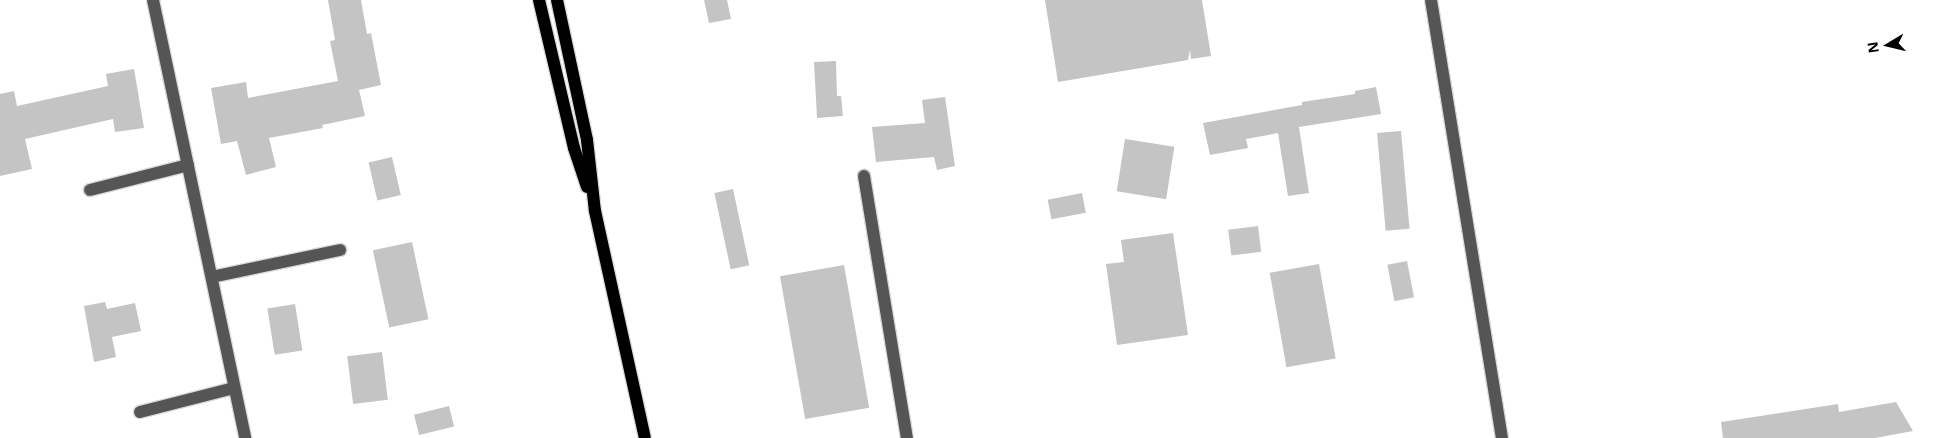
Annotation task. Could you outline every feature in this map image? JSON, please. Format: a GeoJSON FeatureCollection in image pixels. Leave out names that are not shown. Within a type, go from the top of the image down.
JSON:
{"type":"FeatureCollection","features":[{"type":"Feature","properties":{"kind":"main road"},"geometry":{"type":"LineString","coordinates":[[539,0],[574,148],[596,211]]}},
{"type":"Feature","properties":{"kind":"main road"},"geometry":{"type":"LineString","coordinates":[[557,0],[587,140],[596,211],[645,438]]}},
{"type":"Feature","properties":{"kind":"street"},"geometry":{"type":"LineString","coordinates":[[153,0],[245,438]]}},
{"type":"Feature","properties":{"kind":"street"},"geometry":{"type":"LineString","coordinates":[[1431,0],[1502,438]]}},
{"type":"Feature","properties":{"kind":"street"},"geometry":{"type":"LineString","coordinates":[[90,190],[188,165]]}},
{"type":"Feature","properties":{"kind":"street"},"geometry":{"type":"LineString","coordinates":[[864,176],[907,438]]}},
{"type":"Feature","properties":{"kind":"street"},"geometry":{"type":"LineString","coordinates":[[212,277],[340,250]]}},
{"type":"Feature","properties":{"kind":"street"},"geometry":{"type":"LineString","coordinates":[[140,412],[234,388]]}},
{"type":"Feature","properties":{"kind":"building"},"geometry":{"type":"Polygon","coordinates":[[[328,0],[361,0],[367,34],[371,33],[381,85],[359,90],[365,116],[322,125],[323,128],[269,138],[276,167],[246,175],[237,141],[221,144],[211,88],[246,82],[248,98],[338,81],[330,41],[335,40],[328,0]]]}},
{"type":"Feature","properties":{"kind":"building"},"geometry":{"type":"Polygon","coordinates":[[[704,0],[727,0],[731,19],[709,23],[704,0]]]}},
{"type":"Feature","properties":{"kind":"building"},"geometry":{"type":"Polygon","coordinates":[[[1045,0],[1202,0],[1211,56],[1191,59],[1190,50],[1188,60],[1058,82],[1045,0]]]}},
{"type":"Feature","properties":{"kind":"building"},"geometry":{"type":"Polygon","coordinates":[[[836,61],[837,96],[841,96],[843,116],[817,118],[814,62],[836,61]]]}},
{"type":"Feature","properties":{"kind":"building"},"geometry":{"type":"Polygon","coordinates":[[[134,69],[144,128],[115,132],[113,119],[25,139],[32,169],[0,176],[0,94],[14,91],[17,106],[108,86],[106,74],[134,69]]]}},
{"type":"Feature","properties":{"kind":"building"},"geometry":{"type":"Polygon","coordinates":[[[1376,87],[1381,114],[1299,127],[1309,193],[1288,196],[1278,133],[1246,139],[1248,148],[1210,155],[1203,123],[1302,105],[1302,102],[1355,94],[1355,91],[1376,87]]]}},
{"type":"Feature","properties":{"kind":"building"},"geometry":{"type":"Polygon","coordinates":[[[945,97],[955,166],[937,170],[934,157],[876,162],[872,127],[925,123],[922,100],[945,97]]]}},
{"type":"Feature","properties":{"kind":"building"},"geometry":{"type":"Polygon","coordinates":[[[1401,131],[1410,229],[1386,231],[1377,133],[1401,131]]]}},
{"type":"Feature","properties":{"kind":"building"},"geometry":{"type":"Polygon","coordinates":[[[1125,139],[1174,147],[1166,199],[1117,191],[1125,139]]]}},
{"type":"Feature","properties":{"kind":"building"},"geometry":{"type":"Polygon","coordinates":[[[392,157],[401,195],[377,200],[369,162],[392,157]]]}},
{"type":"Feature","properties":{"kind":"building"},"geometry":{"type":"Polygon","coordinates":[[[733,189],[749,265],[731,269],[714,193],[733,189]]]}},
{"type":"Feature","properties":{"kind":"building"},"geometry":{"type":"Polygon","coordinates":[[[1082,193],[1086,213],[1051,219],[1048,200],[1082,193]]]}},
{"type":"Feature","properties":{"kind":"building"},"geometry":{"type":"Polygon","coordinates":[[[1258,226],[1261,252],[1231,255],[1228,230],[1258,226]]]}},
{"type":"Feature","properties":{"kind":"building"},"geometry":{"type":"Polygon","coordinates":[[[1173,233],[1188,335],[1117,345],[1106,264],[1124,262],[1121,240],[1173,233]]]}},
{"type":"Feature","properties":{"kind":"building"},"geometry":{"type":"Polygon","coordinates":[[[412,242],[428,319],[389,328],[373,250],[412,242]]]}},
{"type":"Feature","properties":{"kind":"building"},"geometry":{"type":"Polygon","coordinates":[[[1407,261],[1414,297],[1394,301],[1387,265],[1407,261]]]}},
{"type":"Feature","properties":{"kind":"building"},"geometry":{"type":"Polygon","coordinates":[[[1319,264],[1336,359],[1286,367],[1270,273],[1319,264]]]}},
{"type":"Feature","properties":{"kind":"building"},"geometry":{"type":"Polygon","coordinates":[[[844,265],[869,408],[805,419],[780,276],[844,265]]]}},
{"type":"Feature","properties":{"kind":"building"},"geometry":{"type":"Polygon","coordinates":[[[105,302],[107,309],[135,303],[141,331],[112,337],[116,357],[94,362],[84,306],[105,302]]]}},
{"type":"Feature","properties":{"kind":"building"},"geometry":{"type":"Polygon","coordinates":[[[295,304],[302,350],[275,355],[267,308],[295,304]]]}},
{"type":"Feature","properties":{"kind":"building"},"geometry":{"type":"Polygon","coordinates":[[[382,352],[388,400],[353,404],[347,356],[382,352]]]}},
{"type":"Feature","properties":{"kind":"building"},"geometry":{"type":"Polygon","coordinates":[[[1896,402],[1913,431],[1875,438],[1723,438],[1721,422],[1838,404],[1839,412],[1896,402]]]}},
{"type":"Feature","properties":{"kind":"building"},"geometry":{"type":"Polygon","coordinates":[[[449,406],[454,426],[419,435],[414,415],[449,406]]]}}]}
